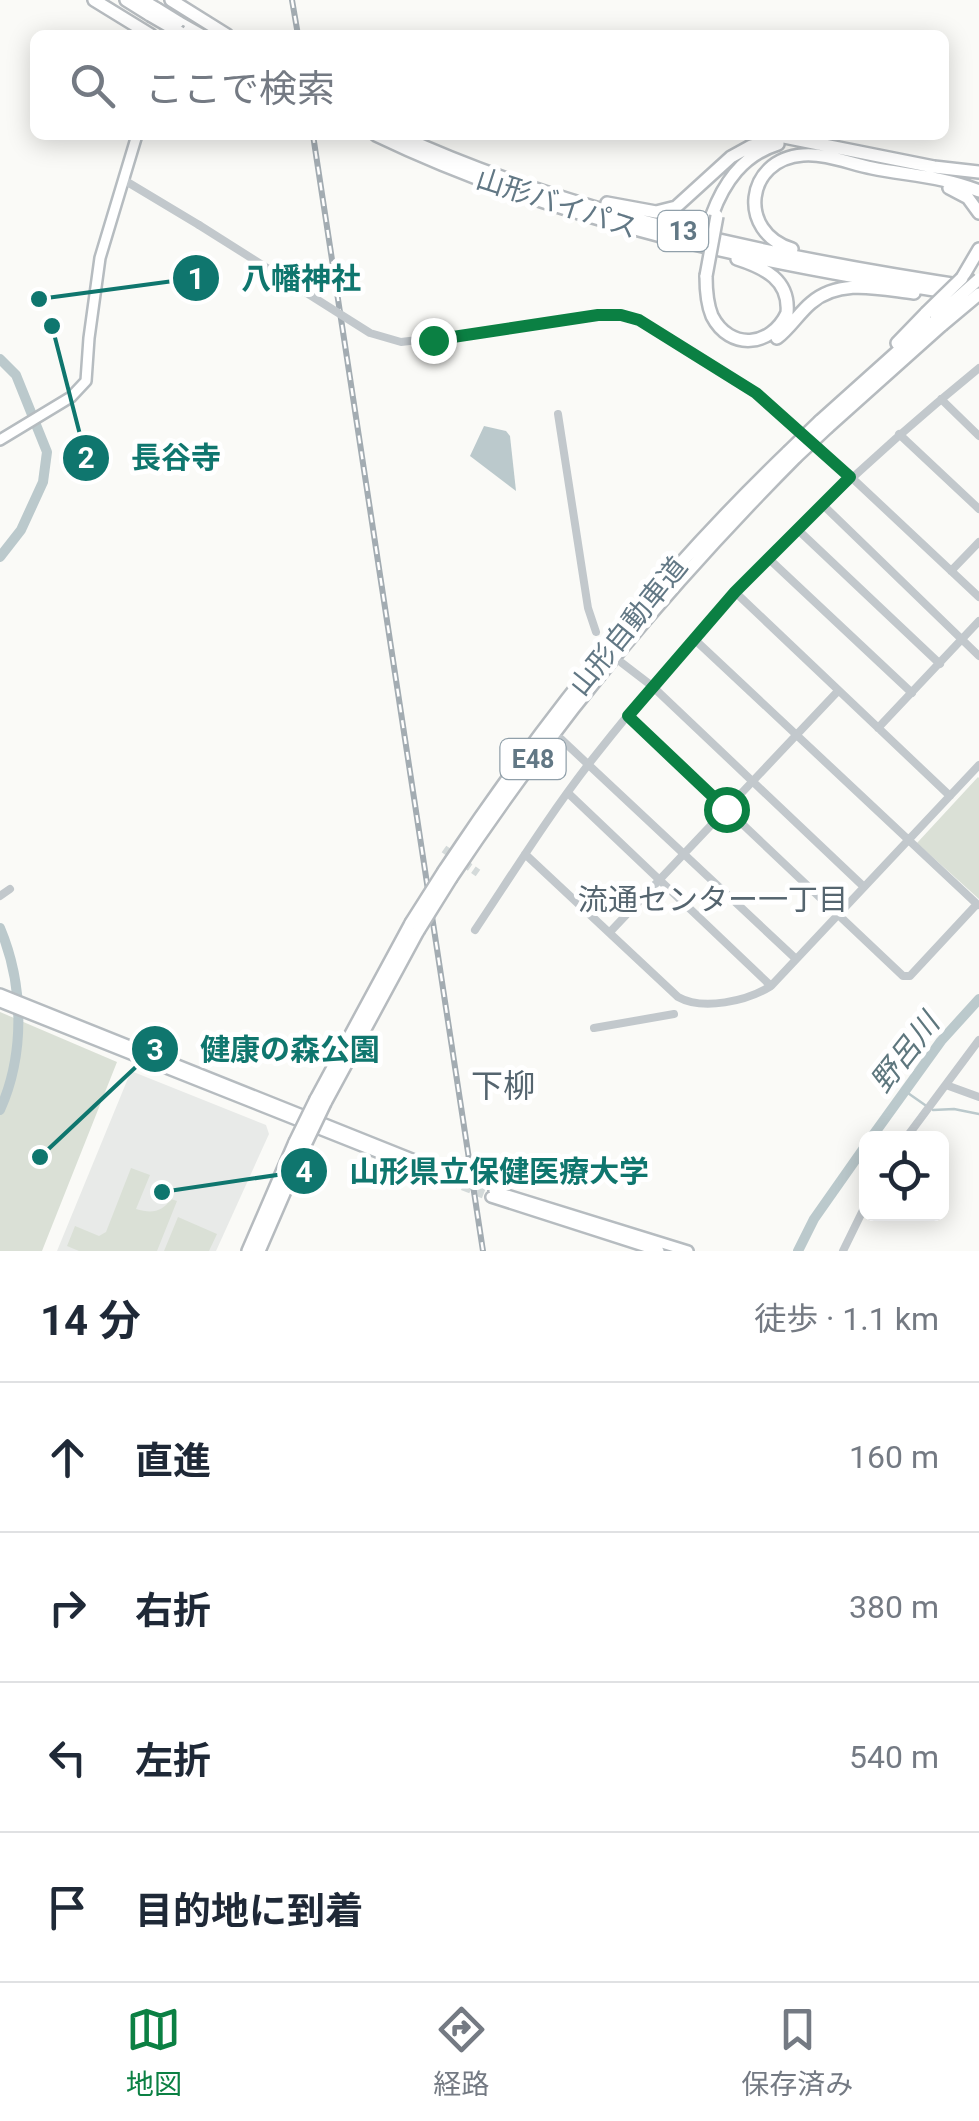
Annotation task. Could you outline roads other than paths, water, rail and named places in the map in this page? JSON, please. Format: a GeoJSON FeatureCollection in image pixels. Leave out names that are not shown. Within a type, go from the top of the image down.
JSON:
{"type":"FeatureCollection","features":[{"type":"Feature","properties":{"kind":"highway"},"geometry":{"type":"LineString","coordinates":[[94,0],[143,30]]}},
{"type":"Feature","properties":{"kind":"highway"},"geometry":{"type":"LineString","coordinates":[[126,0],[181,30]]}},
{"type":"Feature","properties":{"kind":"highway"},"geometry":{"type":"LineString","coordinates":[[142,0],[153,12]]}},
{"type":"Feature","properties":{"kind":"highway"},"geometry":{"type":"LineString","coordinates":[[174,1],[219,30]]}},
{"type":"Feature","properties":{"kind":"highway","name":"山形バイパス"},"geometry":{"type":"LineString","coordinates":[[404,140],[513,190],[629,228],[691,244],[979,293]]}},
{"type":"Feature","properties":{"kind":"highway","name":"山形バイパス"},"geometry":{"type":"LineString","coordinates":[[405,140],[633,218],[931,285]]}},
{"type":"Feature","properties":{"kind":"highway"},"geometry":{"type":"LineString","coordinates":[[464,162],[592,199],[656,212],[676,207],[690,197],[732,157],[773,140]]}},
{"type":"Feature","properties":{"kind":"highway"},"geometry":{"type":"LineString","coordinates":[[802,140],[934,167],[979,172]]}},
{"type":"Feature","properties":{"kind":"highway"},"geometry":{"type":"LineString","coordinates":[[827,144],[784,143],[750,158],[726,183],[703,275],[704,312],[714,330],[732,344],[754,348],[775,340],[810,303],[834,290],[869,288],[914,294],[931,285]]}},
{"type":"Feature","properties":{"kind":"highway"},"geometry":{"type":"LineString","coordinates":[[715,216],[730,187],[765,154],[797,149],[831,159]]}},
{"type":"Feature","properties":{"kind":"highway"},"geometry":{"type":"LineString","coordinates":[[931,285],[786,247],[762,229],[754,200],[758,183],[776,162],[805,154],[979,188]]}},
{"type":"Feature","properties":{"kind":"highway"},"geometry":{"type":"LineString","coordinates":[[934,167],[979,188]]}},
{"type":"Feature","properties":{"kind":"highway"},"geometry":{"type":"LineString","coordinates":[[916,176],[962,193],[979,213]]}},
{"type":"Feature","properties":{"kind":"highway"},"geometry":{"type":"LineString","coordinates":[[629,228],[662,242],[740,260],[776,277],[787,298],[787,313],[780,328],[758,340],[728,334],[712,314],[703,275]]}},
{"type":"Feature","properties":{"kind":"highway"},"geometry":{"type":"LineString","coordinates":[[935,318],[979,248]]}},
{"type":"Feature","properties":{"kind":"highway","name":"山形自動車道"},"geometry":{"type":"LineString","coordinates":[[248,1251],[320,1101],[414,927],[509,775],[662,580],[979,279]]}},
{"type":"Feature","properties":{"kind":"highway","name":"山形自動車道"},"geometry":{"type":"LineString","coordinates":[[935,318],[979,293]]}},
{"type":"Feature","properties":{"kind":"highway","name":"山形自動車道"},"geometry":{"type":"LineString","coordinates":[[258,1251],[300,1144]]}},
{"type":"Feature","properties":{"kind":"main road"},"geometry":{"type":"LineString","coordinates":[[165,30],[174,1]]}},
{"type":"Feature","properties":{"kind":"main road"},"geometry":{"type":"LineString","coordinates":[[0,440],[79,391],[86,382],[100,258],[135,140]]}},
{"type":"Feature","properties":{"kind":"main road"},"geometry":{"type":"LineString","coordinates":[[0,994],[451,1178],[0,1002]]}},
{"type":"Feature","properties":{"kind":"main road"},"geometry":{"type":"LineString","coordinates":[[659,1251],[493,1194],[688,1251]]}},
{"type":"Feature","properties":{"kind":"street"},"geometry":{"type":"LineString","coordinates":[[124,180],[370,333],[401,342],[598,315],[639,320],[756,393],[979,598]]}},
{"type":"Feature","properties":{"kind":"street"},"geometry":{"type":"LineString","coordinates":[[475,930],[589,764],[693,638],[796,528],[850,477],[978,371]]}},
{"type":"Feature","properties":{"kind":"street"},"geometry":{"type":"LineString","coordinates":[[940,399],[979,436]]}},
{"type":"Feature","properties":{"kind":"street"},"geometry":{"type":"LineString","coordinates":[[558,414],[588,608],[596,632]]}},
{"type":"Feature","properties":{"kind":"street"},"geometry":{"type":"LineString","coordinates":[[899,434],[979,510]]}},
{"type":"Feature","properties":{"kind":"street"},"geometry":{"type":"LineString","coordinates":[[822,504],[979,656]]}},
{"type":"Feature","properties":{"kind":"street"},"geometry":{"type":"LineString","coordinates":[[796,528],[940,664]]}},
{"type":"Feature","properties":{"kind":"street"},"geometry":{"type":"LineString","coordinates":[[952,570],[979,542]]}},
{"type":"Feature","properties":{"kind":"street"},"geometry":{"type":"LineString","coordinates":[[768,558],[912,693]]}},
{"type":"Feature","properties":{"kind":"street"},"geometry":{"type":"LineString","coordinates":[[735,592],[950,796]]}},
{"type":"Feature","properties":{"kind":"street"},"geometry":{"type":"LineString","coordinates":[[878,728],[979,622]]}},
{"type":"Feature","properties":{"kind":"street"},"geometry":{"type":"LineString","coordinates":[[628,716],[903,976],[910,976],[978,905],[693,638]]}},
{"type":"Feature","properties":{"kind":"street"},"geometry":{"type":"LineString","coordinates":[[622,662],[864,886]]}},
{"type":"Feature","properties":{"kind":"street"},"geometry":{"type":"LineString","coordinates":[[610,932],[838,690]]}},
{"type":"Feature","properties":{"kind":"street"},"geometry":{"type":"LineString","coordinates":[[560,739],[796,960]]}},
{"type":"Feature","properties":{"kind":"street"},"geometry":{"type":"LineString","coordinates":[[526,854],[678,997],[700,1005],[750,996],[771,986],[979,765]]}},
{"type":"Feature","properties":{"kind":"street"},"geometry":{"type":"LineString","coordinates":[[568,793],[771,986]]}},
{"type":"Feature","properties":{"kind":"street"},"geometry":{"type":"LineString","coordinates":[[0,896],[10,888]]}},
{"type":"Feature","properties":{"kind":"street"},"geometry":{"type":"LineString","coordinates":[[594,1028],[674,1014]]}},
{"type":"Feature","properties":{"kind":"street"},"geometry":{"type":"LineString","coordinates":[[911,1131],[979,1040]]}},
{"type":"Feature","properties":{"kind":"street"},"geometry":{"type":"LineString","coordinates":[[946,1085],[979,1097]]}},
{"type":"Feature","properties":{"kind":"street"},"geometry":{"type":"LineString","coordinates":[[843,1251],[859,1218]]}},
{"type":"Feature","properties":{"kind":"waterway"},"geometry":{"type":"LineString","coordinates":[[0,359],[16,375],[47,452],[43,482],[21,530],[0,557]]}},
{"type":"Feature","properties":{"kind":"waterway"},"geometry":{"type":"LineString","coordinates":[[0,928],[14,973],[18,1019],[14,1066],[0,1110]]}},
{"type":"Feature","properties":{"kind":"waterway","name":"野呂川"},"geometry":{"type":"LineString","coordinates":[[876,1131],[941,1041],[979,999]]}},
{"type":"Feature","properties":{"kind":"waterway"},"geometry":{"type":"LineString","coordinates":[[905,1091],[925,1105]]}},
{"type":"Feature","properties":{"kind":"waterway"},"geometry":{"type":"LineString","coordinates":[[933,1110],[979,1114]]}},
{"type":"Feature","properties":{"kind":"waterway","name":"野呂川"},"geometry":{"type":"LineString","coordinates":[[798,1251],[814,1219],[859,1155]]}},
{"type":"Feature","properties":{"kind":"tunnel"},"geometry":{"type":"LineString","coordinates":[[444,849],[478,873]]}},
{"type":"Feature","properties":{"kind":"tunnel"},"geometry":{"type":"LineString","coordinates":[[452,1175],[494,1191]]}},
{"type":"Feature","properties":{"kind":"tunnel"},"geometry":{"type":"LineString","coordinates":[[450,1181],[491,1197]]}},
{"type":"Feature","properties":{"kind":"railway"},"geometry":{"type":"LineString","coordinates":[[292,0],[297,30]]}},
{"type":"Feature","properties":{"kind":"railway"},"geometry":{"type":"LineString","coordinates":[[314,140],[483,1251]]}},
{"type":"Feature","properties":{"kind":"place","name":"八幡神社"},"geometry":{"type":"Point","coordinates":[39,299]}},
{"type":"Feature","properties":{"kind":"place","name":"長谷寺"},"geometry":{"type":"Point","coordinates":[52,326]}},
{"type":"Feature","properties":{"kind":"place","name":"健康の森公園"},"geometry":{"type":"Point","coordinates":[40,1157]}},
{"type":"Feature","properties":{"kind":"place","name":"山形県立保健医療大学"},"geometry":{"type":"Point","coordinates":[162,1192]}},
{"type":"Feature","properties":{"kind":"district","name":"流通センター一丁目"},"geometry":{"type":"Point","coordinates":[713,900]}},
{"type":"Feature","properties":{"kind":"district","name":"下柳"},"geometry":{"type":"Point","coordinates":[503,1086]}}]}
